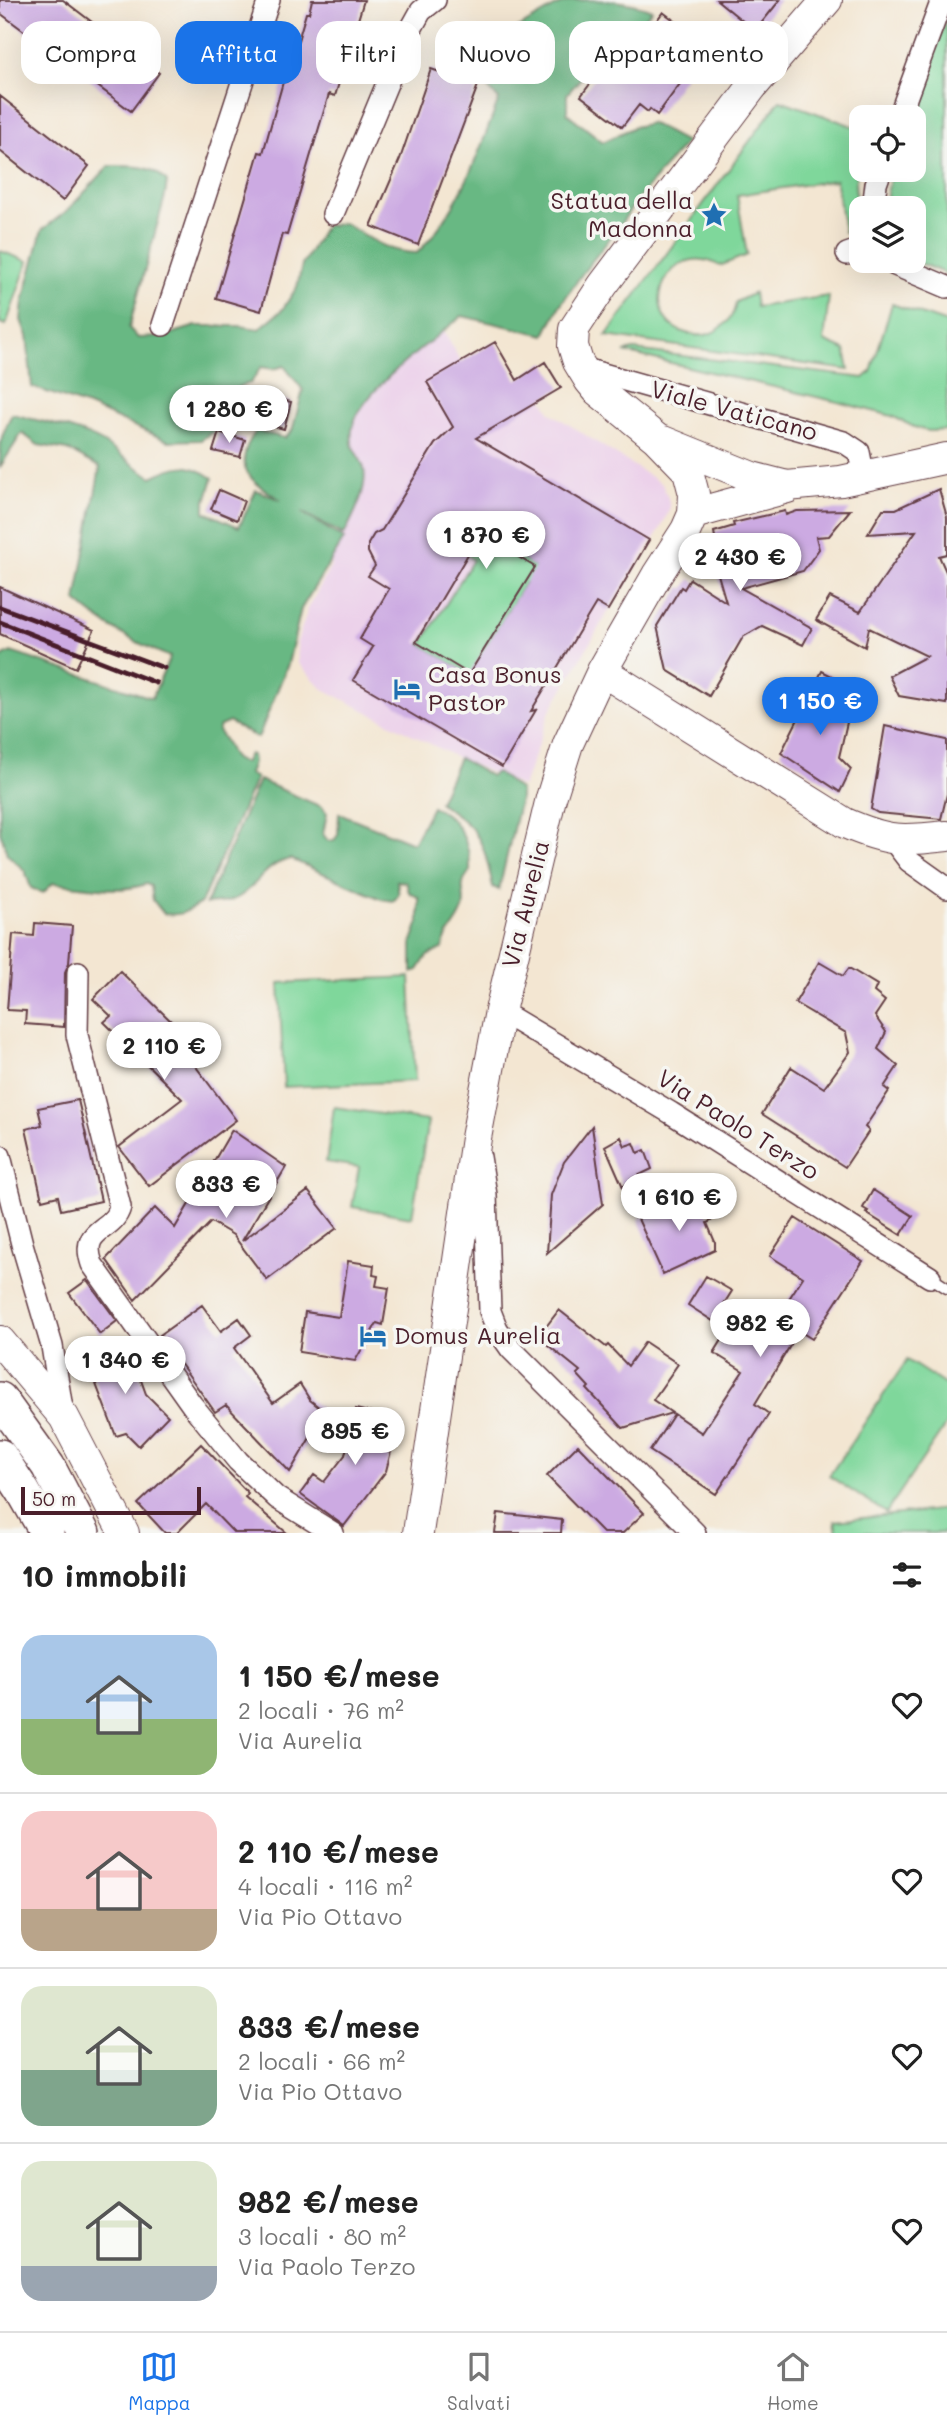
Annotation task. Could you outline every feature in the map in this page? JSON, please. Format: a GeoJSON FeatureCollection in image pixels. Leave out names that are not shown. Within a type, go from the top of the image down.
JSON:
{"type":"FeatureCollection","features":[{"type":"Feature","properties":{"kind":"main road"},"geometry":{"type":"LineString","coordinates":[[0,1399],[48,1465],[83,1533]]}},
{"type":"Feature","properties":{"kind":"main road"},"geometry":{"type":"LineString","coordinates":[[0,1457],[23,1490],[47,1533]]}},
{"type":"Feature","properties":{"kind":"street"},"geometry":{"type":"LineString","coordinates":[[163,325],[269,0]]}},
{"type":"Feature","properties":{"kind":"street"},"geometry":{"type":"LineString","coordinates":[[333,214],[406,38],[421,11],[435,0]]}},
{"type":"Feature","properties":{"kind":"street","name":"Viale Vaticano"},"geometry":{"type":"LineString","coordinates":[[827,0],[752,87],[581,316],[574,329],[572,341],[582,368],[598,391],[656,438],[688,471],[693,500],[864,477],[947,458]]}},
{"type":"Feature","properties":{"kind":"street"},"geometry":{"type":"LineString","coordinates":[[903,105],[942,0]]}},
{"type":"Feature","properties":{"kind":"street"},"geometry":{"type":"LineString","coordinates":[[915,273],[947,286]]}},
{"type":"Feature","properties":{"kind":"street","name":"Viale Vaticano"},"geometry":{"type":"LineString","coordinates":[[582,368],[844,442],[859,452],[864,477]]}},
{"type":"Feature","properties":{"kind":"street","name":"Viale Vaticano"},"geometry":{"type":"LineString","coordinates":[[656,438],[767,483],[794,486]]}},
{"type":"Feature","properties":{"kind":"street","name":"Via Aurelia"},"geometry":{"type":"LineString","coordinates":[[418,1533],[476,1138],[500,1011],[563,759],[602,671],[686,530],[693,500]]}},
{"type":"Feature","properties":{"kind":"street"},"geometry":{"type":"LineString","coordinates":[[602,671],[837,819],[864,832],[893,840],[947,836]]}},
{"type":"Feature","properties":{"kind":"street"},"geometry":{"type":"LineString","coordinates":[[893,840],[909,861],[947,888]]}},
{"type":"Feature","properties":{"kind":"street"},"geometry":{"type":"LineString","coordinates":[[78,972],[77,1035],[120,1207],[113,1220],[90,1240],[92,1264],[192,1405],[238,1461],[277,1498],[333,1533]]}},
{"type":"Feature","properties":{"kind":"street","name":"Via Paolo Terzo"},"geometry":{"type":"LineString","coordinates":[[500,1011],[671,1114],[939,1282]]}},
{"type":"Feature","properties":{"kind":"street"},"geometry":{"type":"LineString","coordinates":[[476,1138],[486,1195],[489,1301],[497,1329],[511,1349],[695,1533]]}},
{"type":"Feature","properties":{"kind":"street"},"geometry":{"type":"LineString","coordinates":[[0,1156],[54,1355],[64,1417]]}},
{"type":"Feature","properties":{"kind":"street"},"geometry":{"type":"LineString","coordinates":[[0,1341],[64,1417],[124,1533]]}},
{"type":"Feature","properties":{"kind":"shaded area"},"geometry":{"type":"Polygon","coordinates":[[[438,321],[493,420],[540,395],[551,413],[662,484],[670,508],[662,526],[549,713],[523,787],[452,755],[323,689],[298,663],[297,642],[308,609],[331,566],[334,542],[359,487],[346,444],[355,411],[438,321]]]}},
{"type":"Feature","properties":{"kind":"green space"},"geometry":{"type":"Polygon","coordinates":[[[574,0],[624,2],[652,10],[643,21],[569,21],[569,84],[576,84],[567,94],[567,113],[603,142],[634,127],[651,123],[686,142],[636,201],[582,274],[559,307],[545,335],[462,316],[381,384],[357,415],[352,430],[352,444],[364,469],[362,494],[344,535],[301,512],[344,539],[301,609],[288,664],[258,738],[229,722],[220,726],[218,731],[235,759],[244,763],[249,754],[252,755],[249,774],[256,778],[201,903],[181,914],[164,914],[153,900],[151,886],[146,884],[112,889],[53,883],[43,893],[31,888],[25,871],[7,854],[0,831],[0,658],[11,652],[152,698],[170,657],[120,633],[76,601],[100,467],[68,450],[38,445],[22,433],[0,467],[2,439],[12,414],[81,432],[109,446],[152,477],[176,467],[197,469],[213,478],[205,512],[239,527],[256,490],[281,500],[261,487],[247,473],[244,455],[248,444],[256,431],[285,438],[292,431],[303,390],[284,366],[274,369],[261,367],[251,383],[240,386],[229,394],[222,425],[201,440],[168,441],[88,406],[32,387],[27,336],[21,320],[23,301],[42,230],[68,210],[109,166],[141,167],[155,172],[167,182],[165,196],[129,328],[138,338],[160,337],[196,326],[259,329],[282,310],[297,287],[302,265],[325,226],[344,223],[388,247],[417,253],[445,219],[466,181],[483,141],[499,99],[483,84],[555,84],[555,21],[530,21],[558,5],[574,0]]]}},
{"type":"Feature","properties":{"kind":"green space"},"geometry":{"type":"Polygon","coordinates":[[[947,18],[947,274],[926,266],[926,196],[887,196],[890,182],[926,182],[926,105],[914,105],[947,18]]]}},
{"type":"Feature","properties":{"kind":"green space"},"geometry":{"type":"Polygon","coordinates":[[[780,100],[849,125],[849,182],[855,182],[856,196],[849,196],[849,231],[844,232],[836,180],[737,195],[747,255],[720,266],[702,260],[686,262],[674,269],[665,281],[660,296],[662,310],[669,323],[683,332],[702,335],[714,332],[724,325],[731,318],[736,302],[754,293],[756,307],[829,296],[824,341],[845,350],[849,370],[606,336],[780,100]]]}},
{"type":"Feature","properties":{"kind":"green space"},"geometry":{"type":"Polygon","coordinates":[[[0,251],[28,261],[6,325],[0,323],[0,251]]]}},
{"type":"Feature","properties":{"kind":"green space"},"geometry":{"type":"Polygon","coordinates":[[[892,304],[947,323],[947,430],[929,431],[892,416],[838,402],[624,352],[634,350],[864,378],[871,372],[892,304]]]}},
{"type":"Feature","properties":{"kind":"green space"},"geometry":{"type":"Polygon","coordinates":[[[480,534],[557,580],[525,583],[484,651],[493,688],[421,645],[473,560],[467,555],[480,534]]]}},
{"type":"Feature","properties":{"kind":"green space"},"geometry":{"type":"Polygon","coordinates":[[[459,758],[491,776],[496,772],[520,790],[499,890],[493,887],[477,836],[462,819],[439,802],[459,758]]]}},
{"type":"Feature","properties":{"kind":"green space"},"geometry":{"type":"Polygon","coordinates":[[[259,780],[322,807],[327,813],[323,834],[328,841],[334,840],[338,835],[339,813],[413,843],[432,807],[449,817],[466,842],[470,871],[463,886],[463,909],[442,949],[427,956],[418,970],[412,972],[412,941],[419,922],[419,898],[409,892],[406,882],[397,881],[396,899],[381,899],[291,859],[274,865],[239,897],[227,902],[206,904],[259,780]]]}},
{"type":"Feature","properties":{"kind":"green space"},"geometry":{"type":"Polygon","coordinates":[[[410,977],[415,1081],[284,1087],[279,983],[410,977]]]}},
{"type":"Feature","properties":{"kind":"green space"},"geometry":{"type":"Polygon","coordinates":[[[334,1107],[428,1121],[412,1217],[352,1207],[359,1167],[326,1162],[334,1107]]]}},
{"type":"Feature","properties":{"kind":"green space"},"geometry":{"type":"Polygon","coordinates":[[[907,1360],[947,1386],[947,1423],[886,1513],[829,1476],[907,1360]]]}},
{"type":"Feature","properties":{"kind":"green space"},"geometry":{"type":"Polygon","coordinates":[[[947,1509],[947,1533],[837,1533],[835,1521],[947,1509]]]}},
{"type":"Feature","properties":{"kind":"building"},"geometry":{"type":"Polygon","coordinates":[[[0,0],[63,0],[91,21],[21,21],[21,29],[0,13],[0,0]]]}},
{"type":"Feature","properties":{"kind":"building"},"geometry":{"type":"Polygon","coordinates":[[[312,0],[364,0],[358,21],[316,21],[316,84],[339,84],[335,96],[329,94],[287,235],[282,234],[261,311],[216,298],[259,152],[263,153],[282,84],[302,84],[302,27],[306,13],[309,13],[312,0]]]}},
{"type":"Feature","properties":{"kind":"building"},"geometry":{"type":"Polygon","coordinates":[[[717,0],[780,0],[763,21],[743,21],[717,0]]]}},
{"type":"Feature","properties":{"kind":"building"},"geometry":{"type":"Polygon","coordinates":[[[663,12],[675,21],[656,21],[663,12]]]}},
{"type":"Feature","properties":{"kind":"building"},"geometry":{"type":"Polygon","coordinates":[[[431,69],[435,70],[435,84],[478,85],[418,245],[371,226],[400,159],[431,69]]]}},
{"type":"Feature","properties":{"kind":"building"},"geometry":{"type":"Polygon","coordinates":[[[95,84],[151,84],[131,111],[95,84]]]}},
{"type":"Feature","properties":{"kind":"building"},"geometry":{"type":"Polygon","coordinates":[[[590,84],[680,84],[657,115],[639,105],[622,127],[581,96],[590,84]]]}},
{"type":"Feature","properties":{"kind":"building"},"geometry":{"type":"Polygon","coordinates":[[[0,96],[89,166],[63,201],[0,151],[0,96]]]}},
{"type":"Feature","properties":{"kind":"building"},"geometry":{"type":"Polygon","coordinates":[[[495,342],[517,380],[545,362],[561,388],[476,438],[649,540],[608,610],[596,603],[531,711],[536,710],[502,767],[353,680],[373,647],[360,639],[389,589],[368,576],[375,566],[368,552],[368,544],[374,534],[382,530],[435,444],[453,427],[427,382],[495,342]],[[480,534],[416,642],[469,674],[535,567],[480,534]]]}},
{"type":"Feature","properties":{"kind":"building"},"geometry":{"type":"Polygon","coordinates":[[[266,396],[291,402],[284,429],[259,422],[266,396]]]}},
{"type":"Feature","properties":{"kind":"building"},"geometry":{"type":"Polygon","coordinates":[[[219,432],[245,440],[240,457],[213,451],[219,432]]]}},
{"type":"Feature","properties":{"kind":"building"},"geometry":{"type":"Polygon","coordinates":[[[939,489],[947,517],[947,554],[939,556],[947,574],[947,704],[899,696],[889,676],[927,656],[869,628],[865,647],[816,620],[830,597],[860,612],[916,531],[868,534],[883,509],[896,509],[939,489]]]}},
{"type":"Feature","properties":{"kind":"building"},"geometry":{"type":"Polygon","coordinates":[[[219,490],[244,501],[237,520],[211,509],[219,490]]]}},
{"type":"Feature","properties":{"kind":"building"},"geometry":{"type":"Polygon","coordinates":[[[850,510],[829,536],[816,537],[819,549],[803,571],[741,588],[812,628],[803,645],[762,626],[743,637],[709,696],[667,670],[657,626],[681,587],[684,589],[690,579],[726,602],[711,550],[717,548],[714,532],[734,526],[733,523],[785,511],[786,515],[797,511],[850,510]]]}},
{"type":"Feature","properties":{"kind":"building"},"geometry":{"type":"Polygon","coordinates":[[[0,587],[94,630],[76,668],[0,634],[0,587]]]}},
{"type":"Feature","properties":{"kind":"building"},"geometry":{"type":"Polygon","coordinates":[[[822,671],[836,678],[832,699],[824,712],[848,718],[839,757],[851,769],[840,792],[781,753],[822,671]]]}},
{"type":"Feature","properties":{"kind":"building"},"geometry":{"type":"Polygon","coordinates":[[[885,726],[947,740],[947,794],[941,819],[878,813],[871,809],[885,726]]]}},
{"type":"Feature","properties":{"kind":"building"},"geometry":{"type":"Polygon","coordinates":[[[35,923],[72,926],[69,963],[65,972],[64,1027],[25,1024],[26,1011],[7,1010],[13,934],[34,936],[35,923]]]}},
{"type":"Feature","properties":{"kind":"building"},"geometry":{"type":"Polygon","coordinates":[[[819,962],[843,976],[849,968],[877,985],[874,992],[885,1001],[875,1016],[886,1032],[878,1049],[898,1066],[884,1087],[889,1091],[865,1127],[869,1131],[845,1167],[762,1114],[791,1067],[824,1088],[850,1052],[846,1033],[795,1003],[819,962]]]}},
{"type":"Feature","properties":{"kind":"building"},"geometry":{"type":"Polygon","coordinates":[[[120,971],[199,1045],[188,1056],[236,1120],[149,1186],[119,1147],[182,1099],[104,1022],[111,1016],[93,999],[120,971]]]}},
{"type":"Feature","properties":{"kind":"building"},"geometry":{"type":"Polygon","coordinates":[[[78,1100],[101,1201],[61,1210],[58,1196],[42,1200],[26,1129],[42,1125],[38,1108],[78,1100]]]}},
{"type":"Feature","properties":{"kind":"building"},"geometry":{"type":"Polygon","coordinates":[[[592,1126],[603,1204],[547,1253],[551,1195],[564,1162],[592,1126]]]}},
{"type":"Feature","properties":{"kind":"building"},"geometry":{"type":"Polygon","coordinates":[[[232,1130],[286,1167],[242,1241],[308,1191],[337,1228],[267,1280],[233,1235],[211,1222],[135,1300],[106,1259],[155,1208],[175,1228],[232,1130]]]}},
{"type":"Feature","properties":{"kind":"building"},"geometry":{"type":"Polygon","coordinates":[[[621,1137],[625,1146],[634,1143],[638,1153],[645,1150],[652,1169],[633,1178],[623,1187],[605,1146],[621,1137]]]}},
{"type":"Feature","properties":{"kind":"building"},"geometry":{"type":"Polygon","coordinates":[[[873,1190],[913,1216],[901,1235],[866,1213],[868,1211],[863,1208],[873,1190]]]}},
{"type":"Feature","properties":{"kind":"building"},"geometry":{"type":"Polygon","coordinates":[[[697,1192],[711,1221],[707,1223],[715,1242],[715,1250],[663,1274],[638,1219],[697,1192]]]}},
{"type":"Feature","properties":{"kind":"building"},"geometry":{"type":"Polygon","coordinates":[[[795,1218],[863,1261],[812,1339],[799,1331],[755,1404],[769,1414],[716,1494],[650,1451],[674,1414],[702,1433],[743,1371],[714,1353],[732,1324],[761,1342],[803,1277],[770,1256],[795,1218]]]}},
{"type":"Feature","properties":{"kind":"building"},"geometry":{"type":"Polygon","coordinates":[[[348,1261],[374,1265],[373,1275],[378,1276],[376,1286],[389,1288],[383,1325],[377,1323],[355,1361],[299,1352],[305,1312],[339,1317],[348,1261]]]}},
{"type":"Feature","properties":{"kind":"building"},"geometry":{"type":"Polygon","coordinates":[[[706,1276],[732,1291],[713,1321],[688,1305],[706,1276]]]}},
{"type":"Feature","properties":{"kind":"building"},"geometry":{"type":"Polygon","coordinates":[[[87,1280],[117,1321],[100,1334],[69,1293],[87,1280]]]}},
{"type":"Feature","properties":{"kind":"building"},"geometry":{"type":"Polygon","coordinates":[[[202,1305],[221,1331],[239,1318],[251,1335],[234,1348],[273,1403],[300,1384],[310,1400],[325,1412],[290,1472],[226,1405],[215,1412],[160,1335],[202,1305]]]}},
{"type":"Feature","properties":{"kind":"building"},"geometry":{"type":"Polygon","coordinates":[[[559,1310],[606,1347],[608,1345],[628,1366],[645,1342],[678,1364],[653,1400],[672,1413],[623,1428],[587,1389],[589,1387],[577,1374],[580,1371],[538,1337],[559,1310]]]}},
{"type":"Feature","properties":{"kind":"building"},"geometry":{"type":"Polygon","coordinates":[[[119,1345],[126,1364],[134,1361],[146,1394],[168,1416],[139,1446],[126,1433],[116,1436],[86,1358],[119,1345]]]}},
{"type":"Feature","properties":{"kind":"building"},"geometry":{"type":"Polygon","coordinates":[[[356,1409],[399,1420],[386,1471],[344,1526],[300,1494],[314,1475],[324,1482],[345,1455],[356,1409]]]}},
{"type":"Feature","properties":{"kind":"building"},"geometry":{"type":"Polygon","coordinates":[[[201,1444],[248,1493],[245,1497],[287,1533],[234,1533],[206,1504],[177,1533],[165,1533],[138,1504],[201,1444]]]}},
{"type":"Feature","properties":{"kind":"building"},"geometry":{"type":"Polygon","coordinates":[[[578,1445],[644,1513],[623,1533],[603,1533],[547,1476],[578,1445]]]}},
{"type":"Feature","properties":{"kind":"building"},"geometry":{"type":"Polygon","coordinates":[[[498,1513],[562,1520],[561,1533],[495,1533],[498,1513]]]}},
{"type":"Feature","properties":{"kind":"railway"},"geometry":{"type":"LineString","coordinates":[[0,607],[164,668]]}},
{"type":"Feature","properties":{"kind":"railway"},"geometry":{"type":"LineString","coordinates":[[0,622],[156,683]]}},
{"type":"Feature","properties":{"kind":"place","name":"Statua della Madonna"},"geometry":{"type":"Point","coordinates":[714,215]}},
{"type":"Feature","properties":{"kind":"place","name":"Casa Bonus Pastor"},"geometry":{"type":"Point","coordinates":[407,689]}},
{"type":"Feature","properties":{"kind":"place","name":"Domus Aurelia"},"geometry":{"type":"Point","coordinates":[373,1336]}}]}
